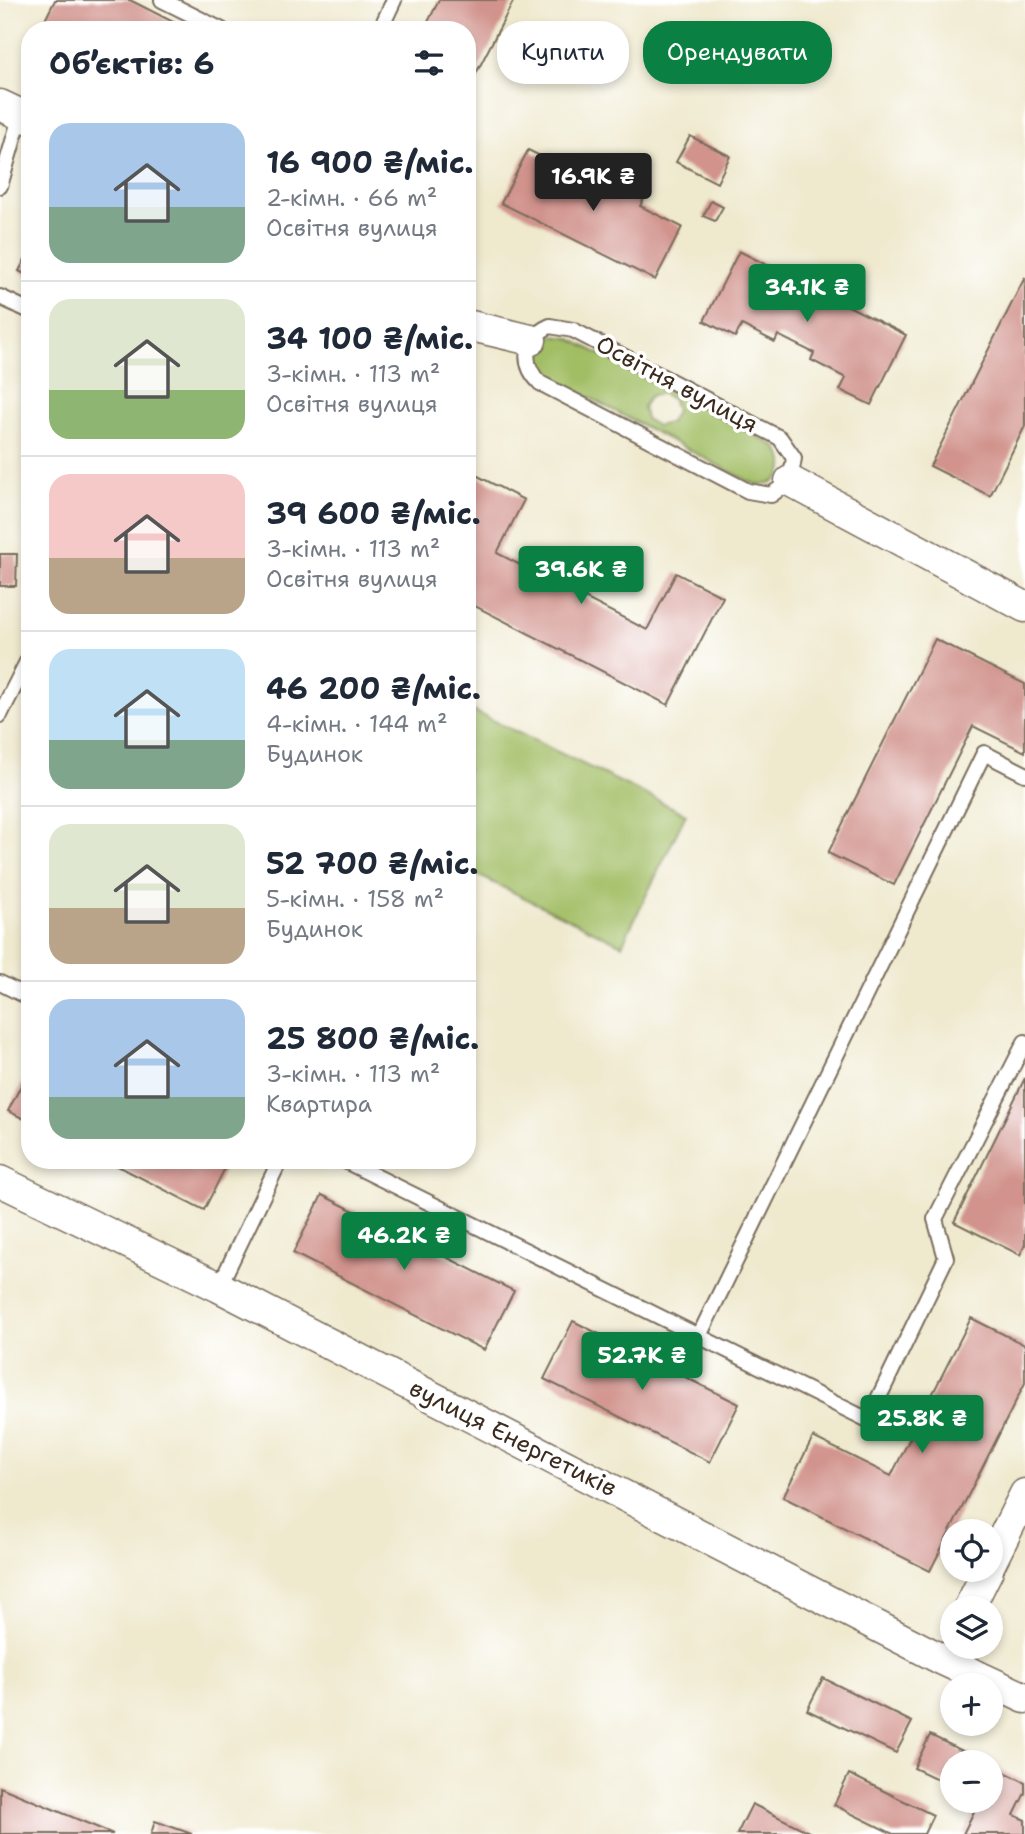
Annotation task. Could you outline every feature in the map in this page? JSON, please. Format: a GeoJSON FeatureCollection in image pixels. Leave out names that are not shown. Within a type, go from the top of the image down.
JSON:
{"type":"FeatureCollection","features":[{"type":"Feature","properties":{"kind":"street"},"geometry":{"type":"LineString","coordinates":[[476,327],[531,340]]}},
{"type":"Feature","properties":{"kind":"street"},"geometry":{"type":"LineString","coordinates":[[790,481],[1025,607]]}},
{"type":"Feature","properties":{"kind":"street","name":"вулиця Енергетиків"},"geometry":{"type":"LineString","coordinates":[[0,1181],[219,1287],[940,1647]]}},
{"type":"Feature","properties":{"kind":"street"},"geometry":{"type":"LineString","coordinates":[[1003,1538],[1025,1494]]}},
{"type":"Feature","properties":{"kind":"street","name":"вулиця Енергетиків"},"geometry":{"type":"LineString","coordinates":[[961,1659],[1025,1698]]}},
{"type":"Feature","properties":{"kind":"lane"},"geometry":{"type":"LineString","coordinates":[[162,0],[204,21]]}},
{"type":"Feature","properties":{"kind":"lane"},"geometry":{"type":"LineString","coordinates":[[384,21],[394,0]]}},
{"type":"Feature","properties":{"kind":"lane"},"geometry":{"type":"LineString","coordinates":[[0,186],[17,113]]}},
{"type":"Feature","properties":{"kind":"lane"},"geometry":{"type":"LineString","coordinates":[[0,297],[21,307]]}},
{"type":"Feature","properties":{"kind":"lane","name":"Освітня вулиця"},"geometry":{"type":"LineString","coordinates":[[531,340],[539,331],[550,326],[573,330],[780,439],[794,458],[790,481]]}},
{"type":"Feature","properties":{"kind":"lane"},"geometry":{"type":"LineString","coordinates":[[531,340],[527,363],[532,375],[541,383],[748,491],[771,495],[790,481]]}},
{"type":"Feature","properties":{"kind":"lane"},"geometry":{"type":"LineString","coordinates":[[0,715],[21,674]]}},
{"type":"Feature","properties":{"kind":"lane"},"geometry":{"type":"LineString","coordinates":[[699,1336],[984,753],[1025,774]]}},
{"type":"Feature","properties":{"kind":"lane"},"geometry":{"type":"LineString","coordinates":[[0,983],[21,994]]}},
{"type":"Feature","properties":{"kind":"lane"},"geometry":{"type":"LineString","coordinates":[[361,1169],[868,1420],[946,1258],[935,1219],[1025,1042]]}},
{"type":"Feature","properties":{"kind":"lane"},"geometry":{"type":"LineString","coordinates":[[219,1287],[276,1169]]}},
{"type":"Feature","properties":{"kind":"green space"},"geometry":{"type":"Polygon","coordinates":[[[553,336],[569,338],[775,446],[783,461],[780,475],[769,483],[752,483],[546,375],[540,369],[536,353],[545,339],[553,336]],[[662,393],[650,396],[643,407],[646,419],[657,426],[669,423],[676,412],[673,400],[662,393]]]}},
{"type":"Feature","properties":{"kind":"green space"},"geometry":{"type":"Polygon","coordinates":[[[476,712],[686,814],[622,945],[476,874],[476,712]]]}},
{"type":"Feature","properties":{"kind":"building"},"geometry":{"type":"Polygon","coordinates":[[[55,0],[130,0],[171,21],[44,21],[55,0]]]}},
{"type":"Feature","properties":{"kind":"building"},"geometry":{"type":"Polygon","coordinates":[[[439,0],[514,0],[503,21],[497,21],[497,33],[476,74],[476,21],[428,21],[439,0]]]}},
{"type":"Feature","properties":{"kind":"building"},"geometry":{"type":"Polygon","coordinates":[[[690,136],[730,156],[717,183],[676,162],[690,136]]]}},
{"type":"Feature","properties":{"kind":"building"},"geometry":{"type":"Polygon","coordinates":[[[528,150],[575,173],[580,163],[645,196],[640,206],[682,227],[655,280],[501,203],[528,150]]]}},
{"type":"Feature","properties":{"kind":"building"},"geometry":{"type":"Polygon","coordinates":[[[711,201],[723,207],[715,221],[703,216],[711,201]]]}},
{"type":"Feature","properties":{"kind":"building"},"geometry":{"type":"Polygon","coordinates":[[[739,251],[906,335],[871,405],[840,390],[846,378],[811,360],[814,353],[778,335],[775,342],[742,325],[735,337],[704,321],[739,251]]]}},
{"type":"Feature","properties":{"kind":"building"},"geometry":{"type":"Polygon","coordinates":[[[1025,277],[1025,426],[990,496],[930,466],[1025,277]]]}},
{"type":"Feature","properties":{"kind":"building"},"geometry":{"type":"Polygon","coordinates":[[[476,475],[524,500],[497,553],[647,630],[676,573],[723,597],[668,705],[476,607],[476,475]]]}},
{"type":"Feature","properties":{"kind":"building"},"geometry":{"type":"Polygon","coordinates":[[[0,554],[17,554],[16,586],[0,586],[0,554]]]}},
{"type":"Feature","properties":{"kind":"building"},"geometry":{"type":"Polygon","coordinates":[[[935,639],[1025,684],[1025,752],[973,726],[894,885],[828,853],[935,639]]]}},
{"type":"Feature","properties":{"kind":"building"},"geometry":{"type":"Polygon","coordinates":[[[1025,1078],[1025,1245],[1020,1255],[954,1222],[1025,1078]]]}},
{"type":"Feature","properties":{"kind":"building"},"geometry":{"type":"Polygon","coordinates":[[[21,1086],[21,1118],[8,1111],[21,1086]]]}},
{"type":"Feature","properties":{"kind":"building"},"geometry":{"type":"Polygon","coordinates":[[[124,1169],[224,1169],[204,1210],[124,1169]]]}},
{"type":"Feature","properties":{"kind":"building"},"geometry":{"type":"Polygon","coordinates":[[[322,1195],[514,1291],[484,1350],[293,1253],[322,1195]]]}},
{"type":"Feature","properties":{"kind":"building"},"geometry":{"type":"Polygon","coordinates":[[[971,1318],[1025,1345],[1025,1383],[956,1519],[940,1519],[940,1551],[930,1571],[783,1497],[813,1437],[891,1476],[971,1318]]]}},
{"type":"Feature","properties":{"kind":"building"},"geometry":{"type":"Polygon","coordinates":[[[573,1321],[739,1404],[710,1462],[544,1379],[573,1321]]]}},
{"type":"Feature","properties":{"kind":"building"},"geometry":{"type":"Polygon","coordinates":[[[823,1678],[912,1722],[896,1753],[807,1710],[823,1678]]]}},
{"type":"Feature","properties":{"kind":"building"},"geometry":{"type":"Polygon","coordinates":[[[930,1735],[961,1750],[940,1750],[940,1780],[914,1768],[930,1735]]]}},
{"type":"Feature","properties":{"kind":"building"},"geometry":{"type":"Polygon","coordinates":[[[1003,1771],[1025,1782],[1025,1793],[1014,1815],[1025,1820],[1025,1834],[963,1834],[973,1813],[1003,1813],[1003,1771]]]}},
{"type":"Feature","properties":{"kind":"building"},"geometry":{"type":"Polygon","coordinates":[[[849,1774],[933,1815],[924,1834],[893,1834],[834,1805],[849,1774]]]}},
{"type":"Feature","properties":{"kind":"building"},"geometry":{"type":"Polygon","coordinates":[[[0,1787],[113,1834],[0,1834],[0,1787]]]}},
{"type":"Feature","properties":{"kind":"building"},"geometry":{"type":"Polygon","coordinates":[[[752,1804],[813,1834],[737,1834],[752,1804]]]}},
{"type":"Feature","properties":{"kind":"building"},"geometry":{"type":"Polygon","coordinates":[[[155,1821],[192,1834],[151,1834],[155,1821]]]}}]}
